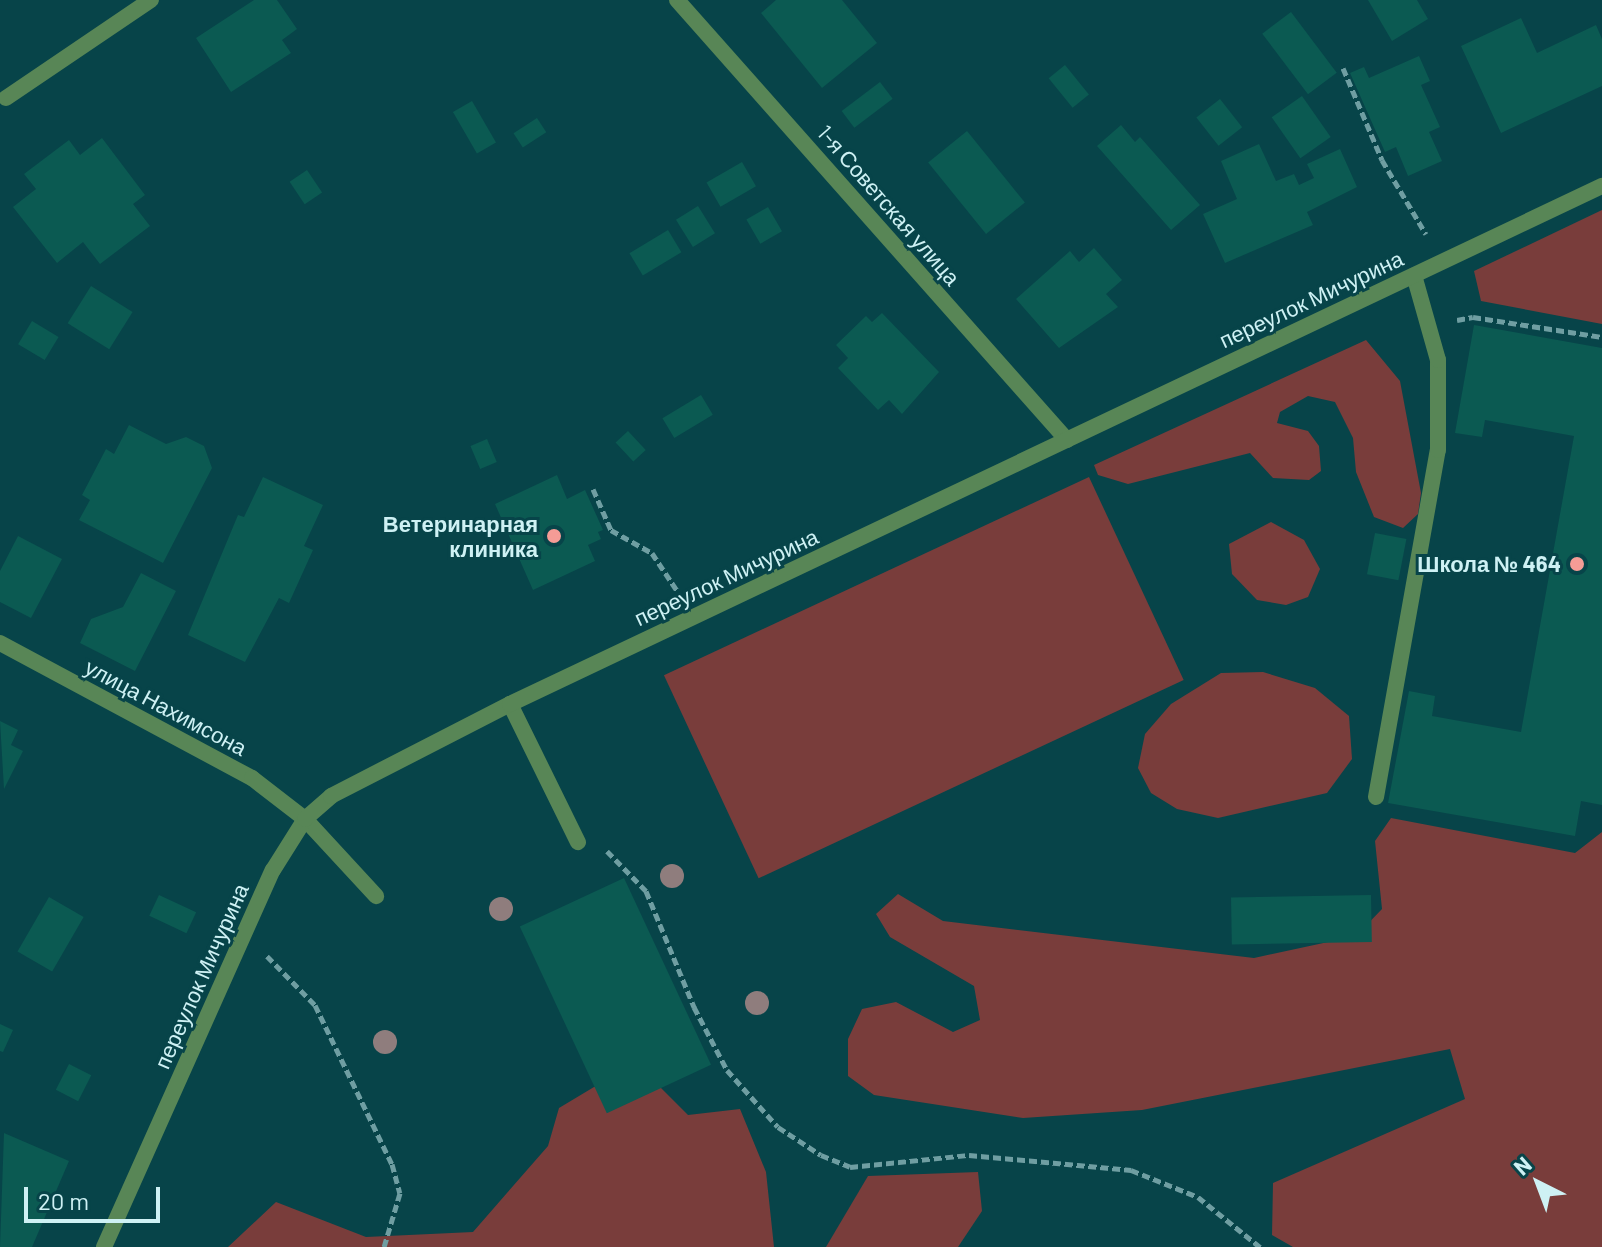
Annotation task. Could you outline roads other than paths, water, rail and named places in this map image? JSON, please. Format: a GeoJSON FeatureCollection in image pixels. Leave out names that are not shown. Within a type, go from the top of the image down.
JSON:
{"type":"FeatureCollection","features":[{"type":"Feature","properties":{"kind":"street"},"geometry":{"type":"LineString","coordinates":[[6,98],[151,0]]}},
{"type":"Feature","properties":{"kind":"street","name":"1-я Советская улица"},"geometry":{"type":"LineString","coordinates":[[677,0],[1067,440]]}},
{"type":"Feature","properties":{"kind":"street","name":"переулок Мичурина"},"geometry":{"type":"LineString","coordinates":[[104,1247],[273,870],[305,819],[360,780],[510,704],[1602,186]]}},
{"type":"Feature","properties":{"kind":"street"},"geometry":{"type":"LineString","coordinates":[[1376,797],[1438,450],[1438,360],[1431,325],[1414,275]]}},
{"type":"Feature","properties":{"kind":"street","name":"улица Нахимсона"},"geometry":{"type":"LineString","coordinates":[[0,643],[252,778],[305,819],[376,896]]}},
{"type":"Feature","properties":{"kind":"street"},"geometry":{"type":"LineString","coordinates":[[510,704],[578,842]]}},
{"type":"Feature","properties":{"kind":"place","name":"Ветеринарная клиника"},"geometry":{"type":"Point","coordinates":[554,536]}},
{"type":"Feature","properties":{"kind":"place","name":"Школа № 464"},"geometry":{"type":"Point","coordinates":[1577,564]}}]}
